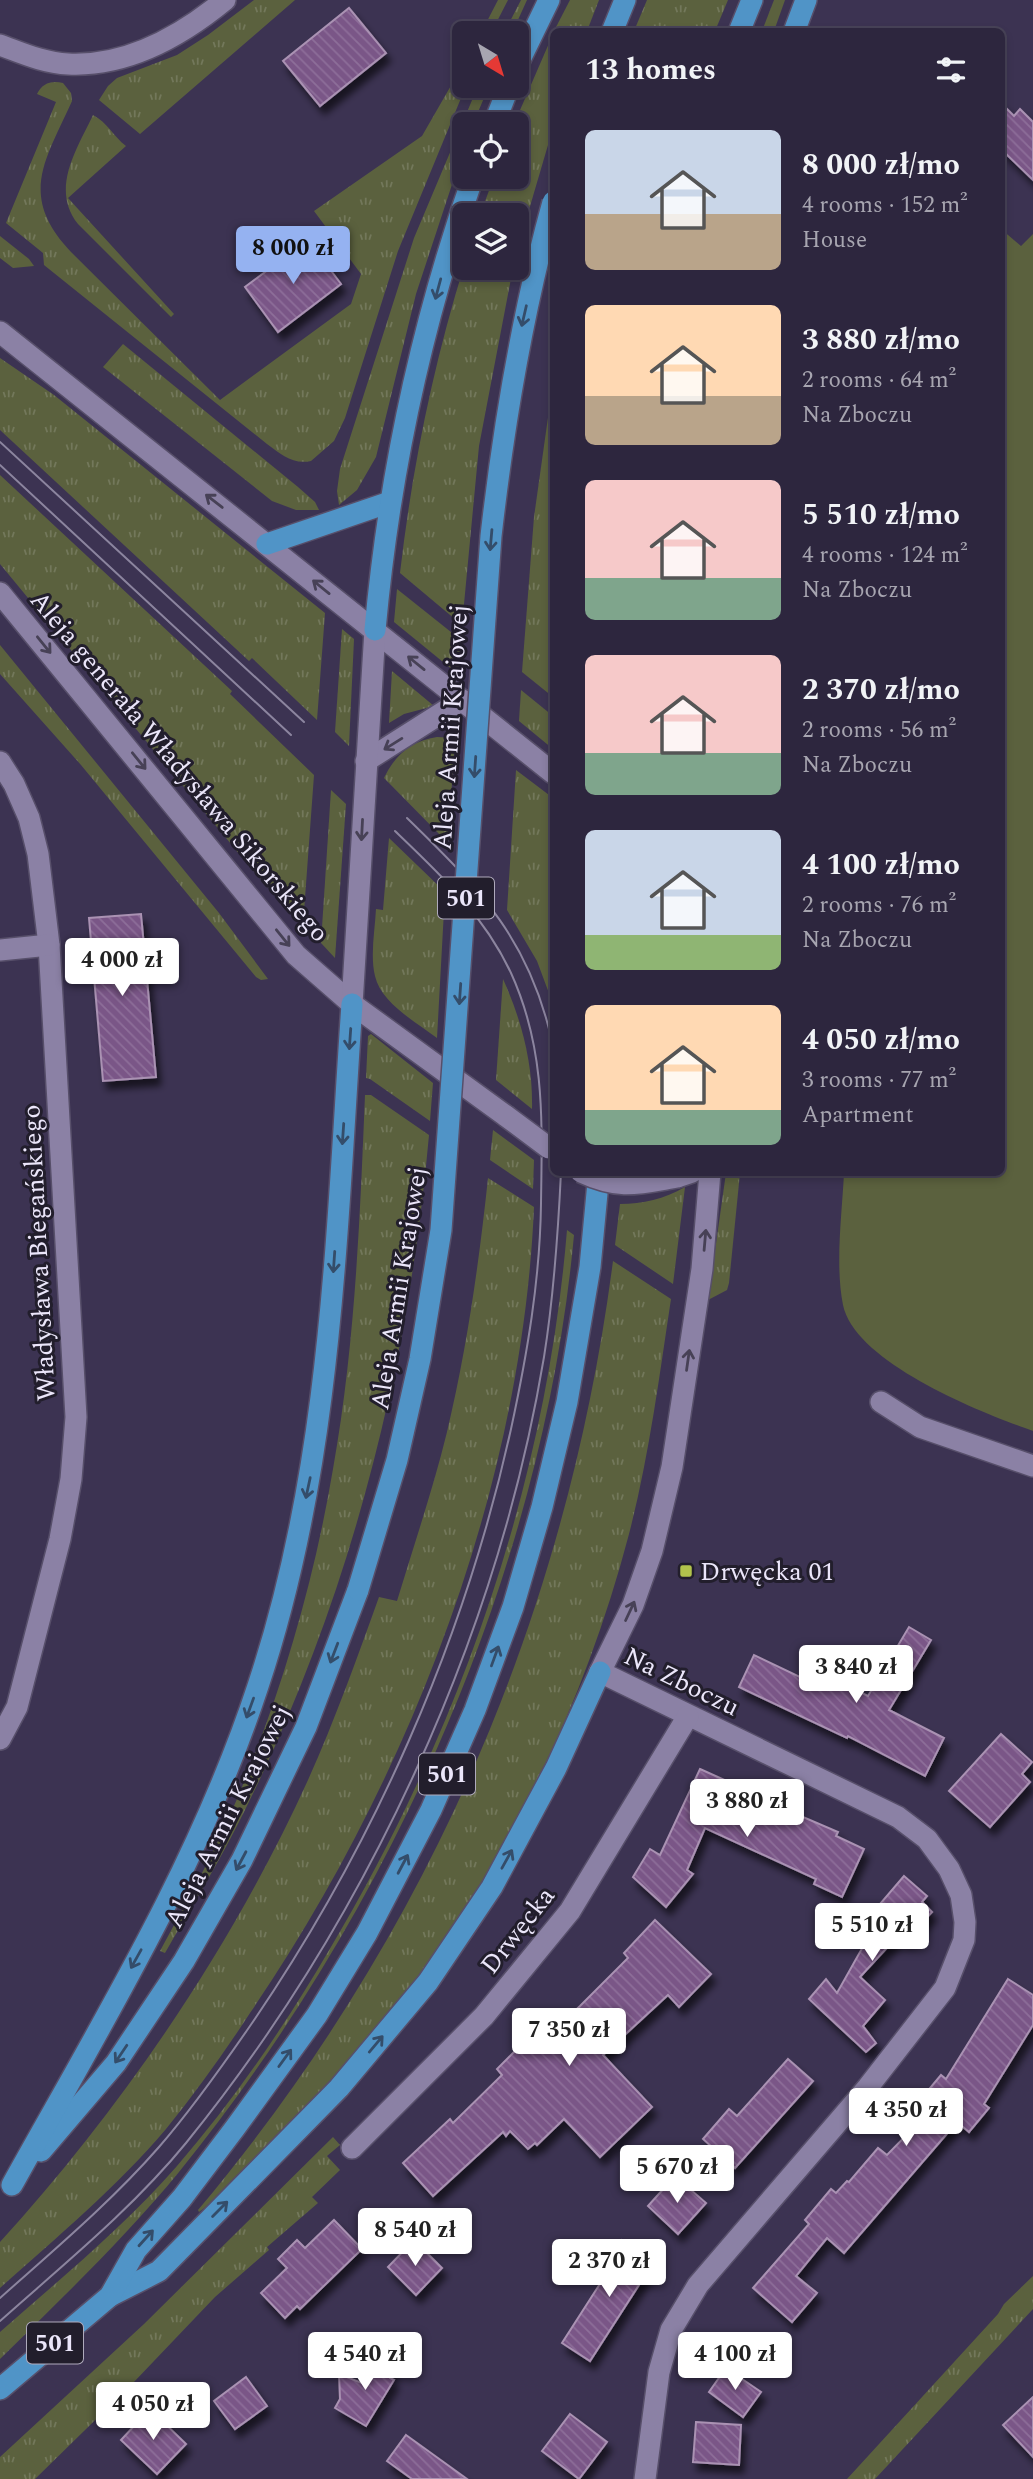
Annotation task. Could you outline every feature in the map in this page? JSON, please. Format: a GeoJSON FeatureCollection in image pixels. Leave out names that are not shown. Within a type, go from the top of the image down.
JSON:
{"type":"FeatureCollection","features":[{"type":"Feature","properties":{"kind":"main road"},"geometry":{"type":"LineString","coordinates":[[529,40],[548,0]]}},
{"type":"Feature","properties":{"kind":"main road"},"geometry":{"type":"LineString","coordinates":[[614,28],[625,0]]}},
{"type":"Feature","properties":{"kind":"main road"},"geometry":{"type":"LineString","coordinates":[[741,28],[752,0]]}},
{"type":"Feature","properties":{"kind":"main road"},"geometry":{"type":"LineString","coordinates":[[796,28],[806,0]]}},
{"type":"Feature","properties":{"kind":"main road"},"geometry":{"type":"LineString","coordinates":[[374,630],[390,502],[412,395],[436,297],[469,189]]}},
{"type":"Feature","properties":{"kind":"main road","name":"Aleja Armii Krajowej"},"geometry":{"type":"LineString","coordinates":[[6,2192],[116,2063],[184,1961],[242,1860],[306,1727],[358,1590],[400,1447],[420,1359],[441,1230],[491,536],[504,428],[520,336],[550,214]]}},
{"type":"Feature","properties":{"kind":"main road"},"geometry":{"type":"LineString","coordinates":[[267,544],[390,502]]}},
{"type":"Feature","properties":{"kind":"main road"},"geometry":{"type":"LineString","coordinates":[[6,2192],[188,1859],[225,1777],[259,1684],[288,1582],[305,1501],[326,1366],[352,1004]]}},
{"type":"Feature","properties":{"kind":"main road","name":"501"},"geometry":{"type":"LineString","coordinates":[[0,2389],[110,2296],[136,2250],[182,2198],[317,2015],[367,1933],[431,1810],[470,1722],[513,1607],[542,1507],[567,1402],[590,1267],[599,1176]]}},
{"type":"Feature","properties":{"kind":"main road"},"geometry":{"type":"LineString","coordinates":[[110,2296],[159,2271],[339,2088],[428,1982],[492,1887],[556,1768],[600,1672]]}},
{"type":"Feature","properties":{"kind":"street"},"geometry":{"type":"LineString","coordinates":[[0,45],[37,58],[66,64],[115,60],[145,51],[198,22],[225,0]]}},
{"type":"Feature","properties":{"kind":"street"},"geometry":{"type":"LineString","coordinates":[[0,332],[550,771]]}},
{"type":"Feature","properties":{"kind":"street","name":"Aleja generała Władysława Sikorskiego"},"geometry":{"type":"LineString","coordinates":[[0,593],[296,955],[352,1004],[550,1150]]}},
{"type":"Feature","properties":{"kind":"street"},"geometry":{"type":"LineString","coordinates":[[352,1004],[374,630]]}},
{"type":"Feature","properties":{"kind":"street"},"geometry":{"type":"LineString","coordinates":[[366,761],[462,700]]}},
{"type":"Feature","properties":{"kind":"street","name":"Władysława Biegańskiego"},"geometry":{"type":"LineString","coordinates":[[0,762],[14,784],[29,818],[38,854],[48,945],[75,1425],[71,1479],[61,1539],[17,1707],[0,1739]]}},
{"type":"Feature","properties":{"kind":"street"},"geometry":{"type":"LineString","coordinates":[[0,950],[48,945]]}},
{"type":"Feature","properties":{"kind":"street"},"geometry":{"type":"LineString","coordinates":[[591,1176],[610,1184],[634,1184],[678,1176]]}},
{"type":"Feature","properties":{"kind":"street"},"geometry":{"type":"LineString","coordinates":[[600,1672],[633,1605],[645,1573],[672,1466],[702,1269],[710,1176]]}},
{"type":"Feature","properties":{"kind":"street"},"geometry":{"type":"LineString","coordinates":[[881,1402],[920,1427],[1033,1466]]}},
{"type":"Feature","properties":{"kind":"street","name":"Na Zboczu"},"geometry":{"type":"LineString","coordinates":[[600,1672],[898,1817],[927,1839],[949,1869],[961,1895],[965,1922],[964,1940],[945,1988],[868,2087],[698,2284],[677,2319],[671,2330],[659,2372],[645,2479]]}},
{"type":"Feature","properties":{"kind":"street","name":"Drwęcka"},"geometry":{"type":"LineString","coordinates":[[352,2148],[484,2016],[570,1911],[688,1716]]}},
{"type":"Feature","properties":{"kind":"green space"},"geometry":{"type":"Polygon","coordinates":[[[254,0],[295,0],[140,134],[99,100],[117,78],[177,55],[254,0]]]}},
{"type":"Feature","properties":{"kind":"green space"},"geometry":{"type":"Polygon","coordinates":[[[498,0],[508,0],[497,21],[487,21],[498,0]]]}},
{"type":"Feature","properties":{"kind":"green space"},"geometry":{"type":"Polygon","coordinates":[[[521,0],[527,0],[517,21],[510,21],[521,0]]]}},
{"type":"Feature","properties":{"kind":"green space"},"geometry":{"type":"Polygon","coordinates":[[[570,0],[599,0],[588,28],[556,28],[570,0]]]}},
{"type":"Feature","properties":{"kind":"green space"},"geometry":{"type":"Polygon","coordinates":[[[647,0],[728,0],[716,28],[635,28],[647,0]]]}},
{"type":"Feature","properties":{"kind":"green space"},"geometry":{"type":"Polygon","coordinates":[[[774,0],[785,0],[775,28],[763,28],[774,0]]]}},
{"type":"Feature","properties":{"kind":"green space"},"geometry":{"type":"Polygon","coordinates":[[[550,41],[550,138],[529,210],[529,203],[484,203],[490,189],[529,189],[529,112],[519,112],[525,98],[529,98],[529,89],[550,41]]]}},
{"type":"Feature","properties":{"kind":"green space"},"geometry":{"type":"Polygon","coordinates":[[[48,83],[63,83],[71,93],[72,101],[46,160],[41,195],[45,213],[55,232],[71,252],[220,400],[351,304],[361,274],[314,211],[422,136],[452,84],[452,98],[461,98],[455,112],[452,112],[452,120],[398,251],[345,418],[334,441],[311,461],[293,460],[267,444],[44,265],[43,253],[6,223],[56,102],[37,94],[48,83]]]}},
{"type":"Feature","properties":{"kind":"green space"},"geometry":{"type":"Polygon","coordinates":[[[473,98],[484,98],[478,112],[467,112],[473,98]]]}},
{"type":"Feature","properties":{"kind":"green space"},"geometry":{"type":"Polygon","coordinates":[[[93,115],[126,146],[68,198],[174,314],[171,317],[78,224],[70,211],[66,197],[69,169],[93,115]]]}},
{"type":"Feature","properties":{"kind":"green space"},"geometry":{"type":"Polygon","coordinates":[[[452,148],[452,184],[416,294],[376,457],[357,490],[339,505],[337,491],[340,469],[414,238],[452,148]]]}},
{"type":"Feature","properties":{"kind":"green space"},"geometry":{"type":"Polygon","coordinates":[[[1005,232],[1021,246],[1033,234],[1033,1431],[983,1412],[923,1383],[871,1347],[853,1326],[843,1305],[839,1273],[844,1176],[1005,1176],[1005,232]]]}},
{"type":"Feature","properties":{"kind":"green space"},"geometry":{"type":"Polygon","coordinates":[[[0,236],[34,266],[13,268],[0,258],[0,236]]]}},
{"type":"Feature","properties":{"kind":"green space"},"geometry":{"type":"Polygon","coordinates":[[[460,280],[511,280],[479,446],[462,625],[400,573],[425,418],[460,280]]]}},
{"type":"Feature","properties":{"kind":"green space"},"geometry":{"type":"Polygon","coordinates":[[[123,344],[298,487],[315,502],[319,510],[296,510],[272,501],[103,367],[123,344]]]}},
{"type":"Feature","properties":{"kind":"green space"},"geometry":{"type":"Polygon","coordinates":[[[0,358],[54,395],[325,613],[317,720],[252,658],[249,661],[0,430],[0,358]]]}},
{"type":"Feature","properties":{"kind":"green space"},"geometry":{"type":"Polygon","coordinates":[[[550,403],[550,695],[522,672],[534,517],[550,403]]]}},
{"type":"Feature","properties":{"kind":"green space"},"geometry":{"type":"Polygon","coordinates":[[[0,475],[232,691],[230,694],[314,775],[303,925],[250,867],[0,564],[0,475]]]}},
{"type":"Feature","properties":{"kind":"green space"},"geometry":{"type":"Polygon","coordinates":[[[397,589],[461,640],[459,675],[394,622],[397,589]]]}},
{"type":"Feature","properties":{"kind":"green space"},"geometry":{"type":"Polygon","coordinates":[[[342,629],[354,639],[349,746],[335,732],[342,629]]]}},
{"type":"Feature","properties":{"kind":"green space"},"geometry":{"type":"Polygon","coordinates":[[[0,645],[219,913],[268,979],[261,980],[256,977],[81,765],[0,674],[0,645]]]}},
{"type":"Feature","properties":{"kind":"green space"},"geometry":{"type":"Polygon","coordinates":[[[392,671],[434,706],[404,714],[389,723],[392,671]]]}},
{"type":"Feature","properties":{"kind":"green space"},"geometry":{"type":"Polygon","coordinates":[[[521,690],[550,714],[550,747],[519,721],[521,690]]]}},
{"type":"Feature","properties":{"kind":"green space"},"geometry":{"type":"Polygon","coordinates":[[[437,737],[455,738],[448,843],[384,778],[393,762],[405,750],[419,742],[437,737]]]}},
{"type":"Feature","properties":{"kind":"green space"},"geometry":{"type":"Polygon","coordinates":[[[516,770],[550,796],[550,996],[537,961],[507,910],[516,770]]]}},
{"type":"Feature","properties":{"kind":"green space"},"geometry":{"type":"Polygon","coordinates":[[[331,790],[346,804],[335,958],[321,943],[331,790]]]}},
{"type":"Feature","properties":{"kind":"green space"},"geometry":{"type":"Polygon","coordinates":[[[389,838],[445,892],[437,1038],[384,995],[375,976],[373,951],[376,909],[383,910],[389,838]]]}},
{"type":"Feature","properties":{"kind":"green space"},"geometry":{"type":"Polygon","coordinates":[[[503,979],[525,1043],[531,1076],[532,1109],[496,1080],[503,979]]]}},
{"type":"Feature","properties":{"kind":"green space"},"geometry":{"type":"Polygon","coordinates":[[[371,1034],[433,1083],[430,1121],[366,1078],[368,1036],[371,1034]]]}},
{"type":"Feature","properties":{"kind":"green space"},"geometry":{"type":"Polygon","coordinates":[[[365,1095],[371,1095],[429,1135],[406,1310],[389,1396],[344,1565],[315,1648],[282,1730],[245,1810],[165,1953],[160,1951],[219,1838],[253,1759],[282,1678],[316,1553],[333,1469],[347,1376],[365,1095]]]}},
{"type":"Feature","properties":{"kind":"green space"},"geometry":{"type":"Polygon","coordinates":[[[493,1130],[534,1160],[533,1189],[490,1160],[493,1130]]]}},
{"type":"Feature","properties":{"kind":"green space"},"geometry":{"type":"Polygon","coordinates":[[[726,1176],[740,1176],[729,1283],[727,1290],[708,1300],[726,1176]]]}},
{"type":"Feature","properties":{"kind":"green space"},"geometry":{"type":"Polygon","coordinates":[[[488,1178],[534,1207],[525,1313],[507,1419],[481,1525],[447,1629],[406,1731],[359,1829],[307,1924],[210,2072],[166,2129],[127,2172],[0,2288],[0,2242],[89,2136],[131,2081],[210,1964],[245,1904],[308,1780],[337,1712],[379,1597],[397,1601],[436,1475],[461,1369],[488,1178]]]}},
{"type":"Feature","properties":{"kind":"green space"},"geometry":{"type":"Polygon","coordinates":[[[685,1187],[673,1284],[615,1245],[620,1204],[653,1200],[685,1187]]]}},
{"type":"Feature","properties":{"kind":"green space"},"geometry":{"type":"Polygon","coordinates":[[[567,1230],[574,1235],[557,1361],[529,1487],[491,1610],[444,1732],[389,1849],[326,1962],[256,2070],[179,2172],[114,2245],[0,2359],[0,2332],[135,2210],[177,2166],[218,2115],[294,2008],[375,1869],[418,1783],[456,1695],[489,1604],[517,1513],[539,1420],[556,1325],[567,1230]]]}},
{"type":"Feature","properties":{"kind":"green space"},"geometry":{"type":"Polygon","coordinates":[[[613,1261],[671,1299],[636,1505],[605,1615],[576,1694],[504,1845],[460,1916],[412,1985],[359,2050],[301,2112],[199,2212],[280,2105],[353,1996],[418,1883],[475,1765],[522,1645],[561,1520],[591,1392],[613,1261]]]}},
{"type":"Feature","properties":{"kind":"green space"},"geometry":{"type":"Polygon","coordinates":[[[333,2137],[340,2145],[327,2156],[340,2170],[312,2197],[318,2203],[215,2297],[133,2383],[35,2479],[0,2479],[0,2457],[144,2324],[333,2137]]]}},
{"type":"Feature","properties":{"kind":"green space"},"geometry":{"type":"Polygon","coordinates":[[[1033,2276],[1033,2309],[875,2479],[847,2479],[998,2314],[1004,2304],[1033,2276]]]}},
{"type":"Feature","properties":{"kind":"building"},"geometry":{"type":"Polygon","coordinates":[[[349,8],[386,53],[320,106],[283,61],[349,8]]]}},
{"type":"Feature","properties":{"kind":"building"},"geometry":{"type":"Polygon","coordinates":[[[1005,107],[1014,116],[1020,109],[1033,122],[1033,180],[1005,153],[1005,107]]]}},
{"type":"Feature","properties":{"kind":"building"},"geometry":{"type":"Polygon","coordinates":[[[308,240],[341,284],[278,332],[245,287],[308,240]]]}},
{"type":"Feature","properties":{"kind":"building"},"geometry":{"type":"Polygon","coordinates":[[[141,914],[156,1077],[103,1081],[89,918],[141,914]]]}},
{"type":"Feature","properties":{"kind":"building"},"geometry":{"type":"Polygon","coordinates":[[[909,1627],[931,1640],[889,1710],[944,1738],[925,1776],[848,1736],[847,1738],[739,1687],[754,1655],[827,1690],[833,1679],[868,1696],[909,1627]]]}},
{"type":"Feature","properties":{"kind":"building"},"geometry":{"type":"Polygon","coordinates":[[[1001,1734],[1032,1762],[1022,1774],[1030,1782],[990,1827],[949,1791],[1001,1734]]]}},
{"type":"Feature","properties":{"kind":"building"},"geometry":{"type":"Polygon","coordinates":[[[700,1769],[838,1832],[836,1836],[864,1849],[842,1897],[814,1884],[816,1879],[705,1828],[687,1870],[693,1874],[666,1907],[633,1877],[650,1849],[660,1855],[700,1769]]]}},
{"type":"Feature","properties":{"kind":"building"},"geometry":{"type":"Polygon","coordinates":[[[904,1876],[927,1896],[922,1902],[932,1912],[906,1940],[901,1934],[895,1939],[860,1977],[885,2000],[863,2026],[876,2043],[866,2052],[809,1999],[826,1979],[837,1993],[869,1936],[862,1930],[877,1913],[874,1911],[904,1876]]]}},
{"type":"Feature","properties":{"kind":"building"},"geometry":{"type":"Polygon","coordinates":[[[655,1920],[711,1974],[679,2007],[668,1995],[603,2055],[652,2107],[600,2157],[564,2119],[537,2145],[535,2143],[528,2149],[510,2131],[506,2136],[503,2132],[433,2196],[403,2163],[450,2119],[453,2123],[502,2075],[497,2069],[523,2043],[531,2052],[580,2006],[628,1958],[624,1953],[655,1920]]]}},
{"type":"Feature","properties":{"kind":"building"},"geometry":{"type":"Polygon","coordinates":[[[1008,1979],[1033,1995],[1033,2025],[984,2104],[989,2108],[969,2132],[957,2122],[844,2253],[827,2238],[796,2276],[817,2293],[792,2322],[753,2288],[809,2224],[805,2220],[831,2189],[836,2193],[849,2182],[878,2148],[887,2155],[926,2115],[915,2106],[941,2075],[946,2079],[1008,1979]]]}},
{"type":"Feature","properties":{"kind":"building"},"geometry":{"type":"Polygon","coordinates":[[[788,2059],[813,2081],[735,2168],[703,2139],[729,2109],[737,2116],[788,2059]]]}},
{"type":"Feature","properties":{"kind":"building"},"geometry":{"type":"Polygon","coordinates":[[[675,2176],[706,2203],[678,2234],[648,2206],[675,2176]]]}},
{"type":"Feature","properties":{"kind":"building"},"geometry":{"type":"Polygon","coordinates":[[[334,2220],[362,2249],[300,2309],[297,2306],[285,2318],[261,2293],[287,2268],[278,2259],[297,2240],[305,2248],[334,2220]]]}},
{"type":"Feature","properties":{"kind":"building"},"geometry":{"type":"Polygon","coordinates":[[[414,2240],[442,2268],[416,2295],[388,2267],[414,2240]]]}},
{"type":"Feature","properties":{"kind":"building"},"geometry":{"type":"Polygon","coordinates":[[[622,2240],[657,2257],[590,2361],[562,2343],[605,2276],[601,2273],[622,2240]]]}},
{"type":"Feature","properties":{"kind":"building"},"geometry":{"type":"Polygon","coordinates":[[[364,2361],[392,2363],[390,2378],[394,2380],[366,2426],[335,2408],[340,2399],[339,2374],[367,2385],[364,2361]]]}},
{"type":"Feature","properties":{"kind":"building"},"geometry":{"type":"Polygon","coordinates":[[[726,2368],[761,2392],[743,2417],[709,2392],[726,2368]]]}},
{"type":"Feature","properties":{"kind":"building"},"geometry":{"type":"Polygon","coordinates":[[[246,2377],[267,2406],[235,2429],[214,2401],[246,2377]]]}},
{"type":"Feature","properties":{"kind":"building"},"geometry":{"type":"Polygon","coordinates":[[[1033,2397],[1033,2457],[1003,2425],[1033,2397]]]}},
{"type":"Feature","properties":{"kind":"building"},"geometry":{"type":"Polygon","coordinates":[[[150,2409],[186,2444],[157,2474],[121,2440],[150,2409]]]}},
{"type":"Feature","properties":{"kind":"building"},"geometry":{"type":"Polygon","coordinates":[[[570,2414],[607,2442],[579,2479],[542,2451],[570,2414]]]}},
{"type":"Feature","properties":{"kind":"building"},"geometry":{"type":"Polygon","coordinates":[[[696,2422],[741,2425],[739,2465],[693,2462],[696,2422]]]}},
{"type":"Feature","properties":{"kind":"building"},"geometry":{"type":"Polygon","coordinates":[[[406,2435],[467,2479],[412,2479],[387,2461],[406,2435]]]}},
{"type":"Feature","properties":{"kind":"tram line"},"geometry":{"type":"LineString","coordinates":[[0,442],[304,722]]}},
{"type":"Feature","properties":{"kind":"tram line"},"geometry":{"type":"LineString","coordinates":[[0,465],[291,735]]}},
{"type":"Feature","properties":{"kind":"tram line"},"geometry":{"type":"LineString","coordinates":[[407,818],[458,869],[500,920],[531,976],[550,1035]]}},
{"type":"Feature","properties":{"kind":"tram line"},"geometry":{"type":"LineString","coordinates":[[0,2298],[102,2206],[159,2147],[217,2073],[295,1958],[374,1815],[409,1740],[468,1587],[491,1508],[511,1429],[532,1317],[541,1204],[540,1087],[531,1030],[511,973],[500,952],[460,896],[395,831]]}},
{"type":"Feature","properties":{"kind":"tram line"},"geometry":{"type":"LineString","coordinates":[[0,2321],[143,2191],[186,2143],[251,2057],[311,1966],[366,1871],[415,1773],[458,1671],[494,1568],[523,1463],[544,1357],[555,1264],[561,1176]]}},
{"type":"Feature","properties":{"kind":"place","name":"Drwęcka 01"},"geometry":{"type":"Point","coordinates":[686,1571]}}]}
